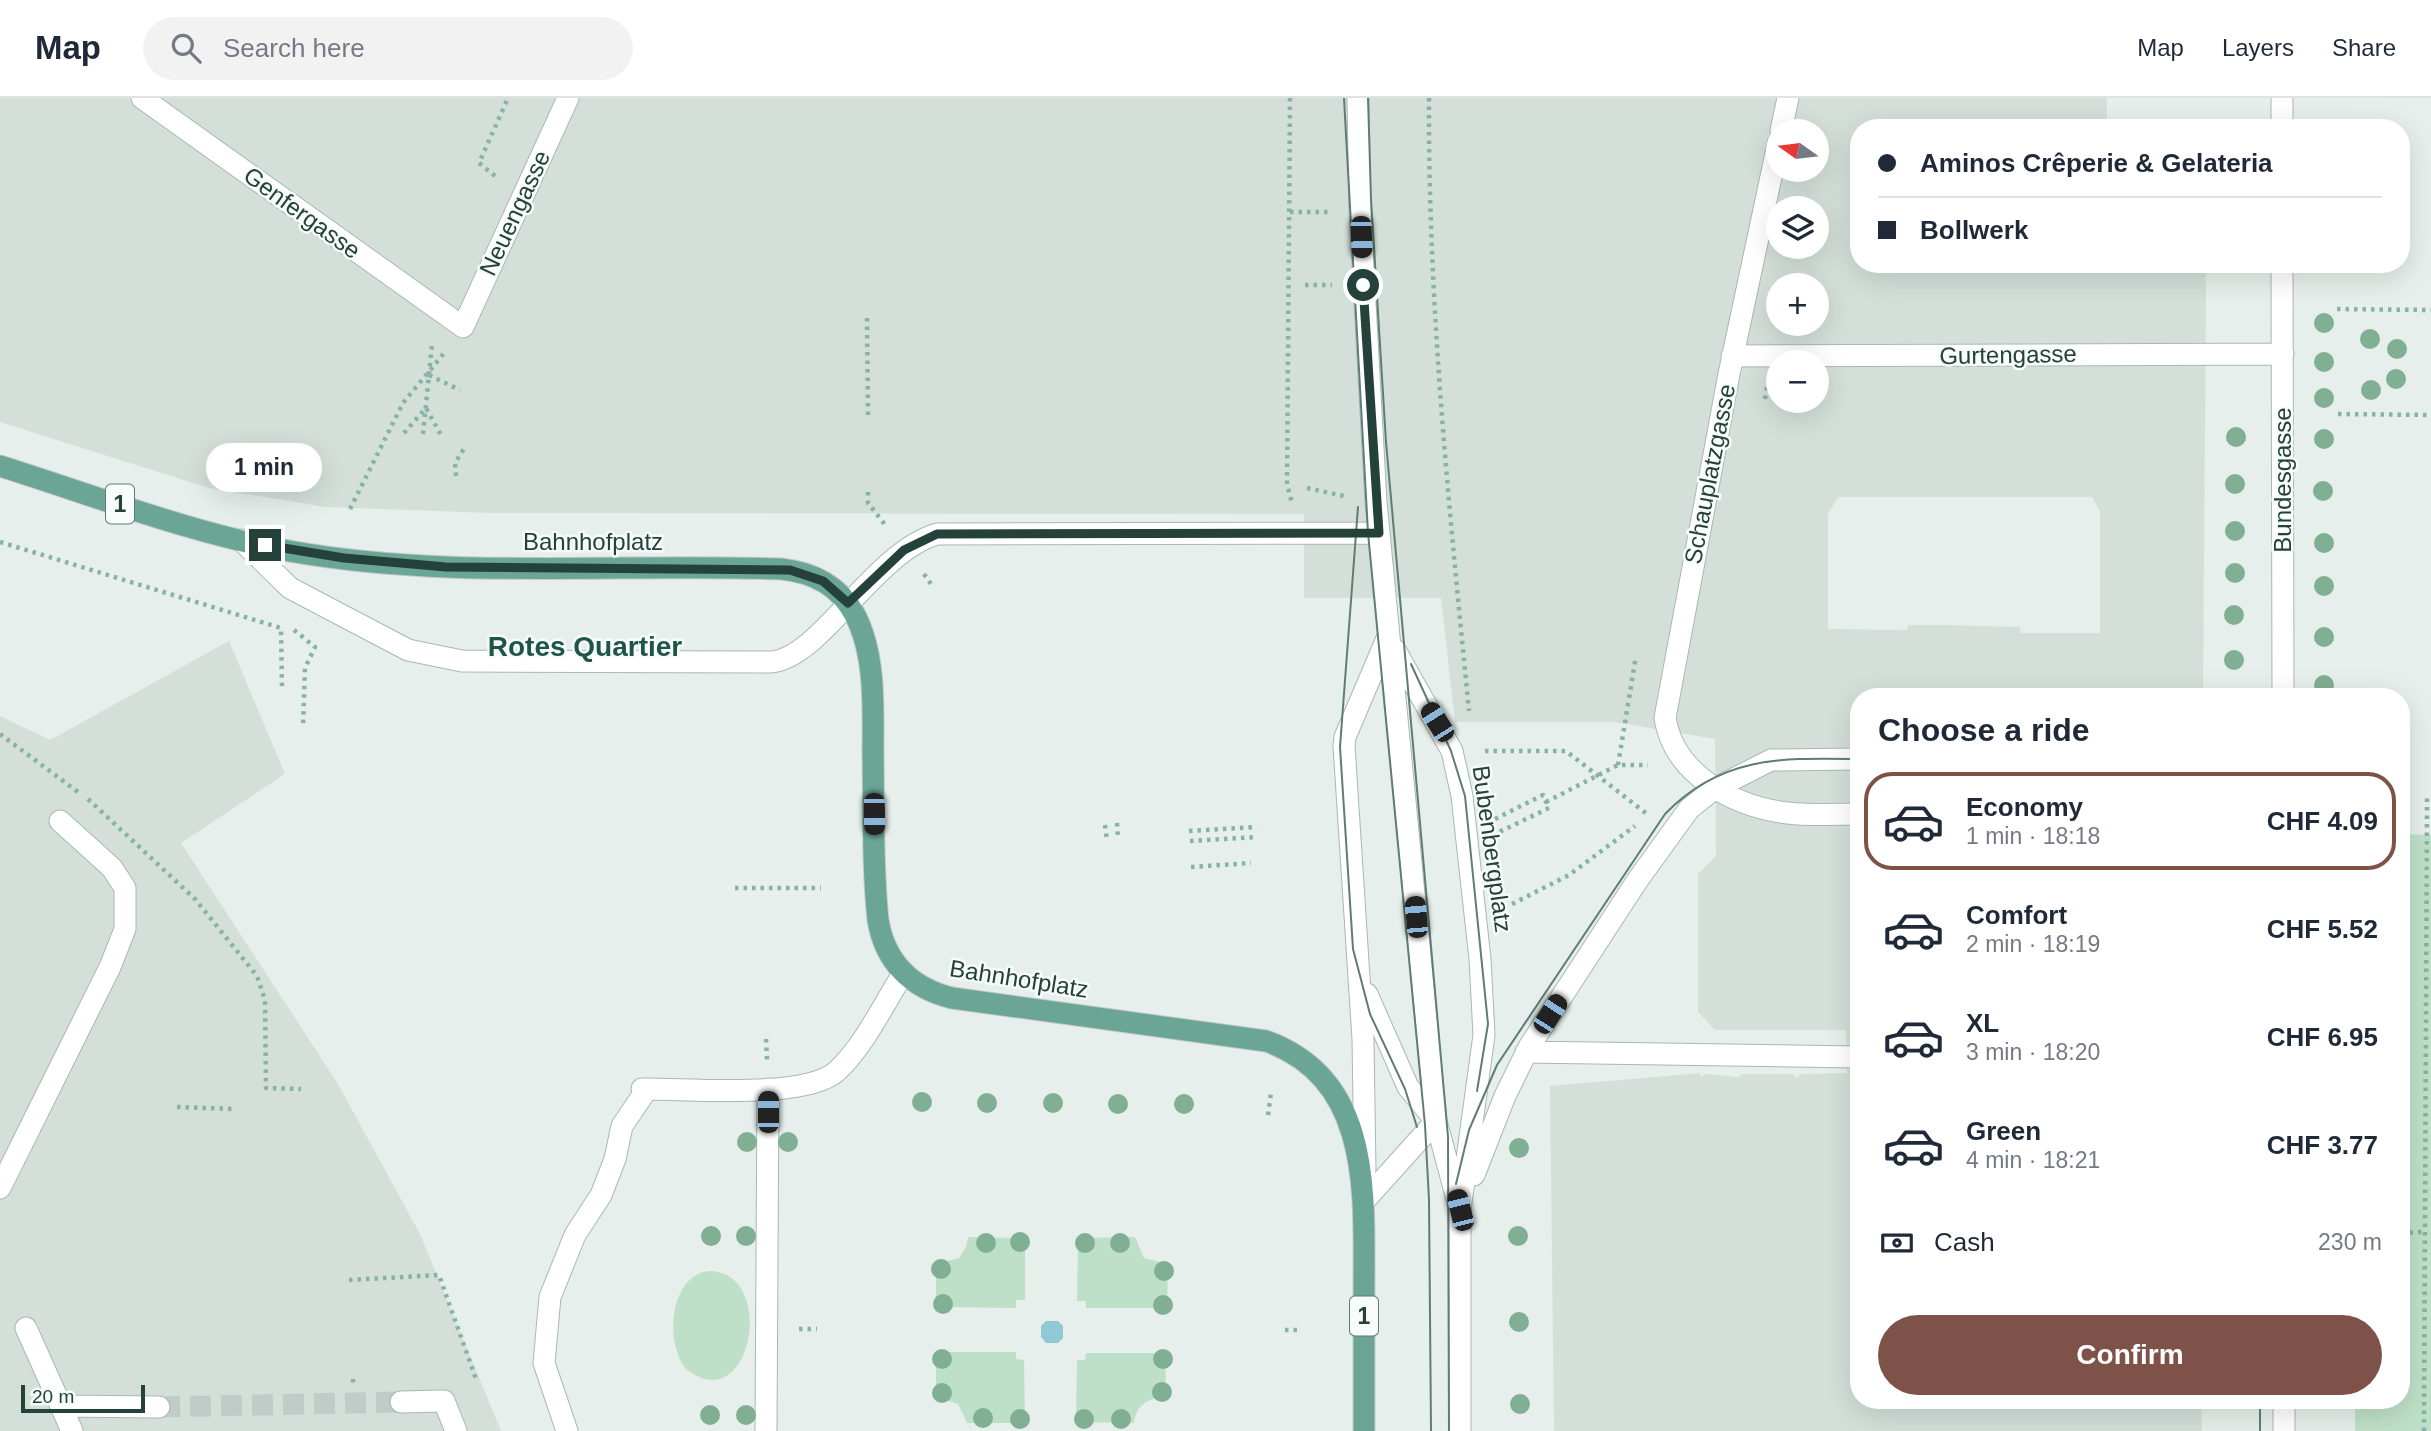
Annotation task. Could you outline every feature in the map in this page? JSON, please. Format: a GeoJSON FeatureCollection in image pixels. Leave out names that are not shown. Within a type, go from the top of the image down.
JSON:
{"type":"FeatureCollection","features":[{"type":"Feature","properties":{"kind":"main road","name":"1"},"geometry":{"type":"LineString","coordinates":[[0,466],[241,540]]}},
{"type":"Feature","properties":{"kind":"main road","name":"Bahnhofplatz"},"geometry":{"type":"LineString","coordinates":[[241,540],[329,556],[458,568],[781,569],[814,577],[848,603],[865,645],[870,677],[878,920],[883,944],[903,974],[932,992],[952,998],[1266,1041],[1310,1064],[1329,1084]]}},
{"type":"Feature","properties":{"kind":"main road","name":"Bubenbergplatz"},"geometry":{"type":"LineString","coordinates":[[1329,1084],[1352,1133],[1365,1200],[1364,1431]]}},
{"type":"Feature","properties":{"kind":"street","name":"Genfergasse"},"geometry":{"type":"LineString","coordinates":[[142,98],[463,327]]}},
{"type":"Feature","properties":{"kind":"street","name":"Neuengasse"},"geometry":{"type":"LineString","coordinates":[[463,327],[568,98]]}},
{"type":"Feature","properties":{"kind":"street"},"geometry":{"type":"LineString","coordinates":[[1358,98],[1363,285],[1388,636]]}},
{"type":"Feature","properties":{"kind":"street"},"geometry":{"type":"LineString","coordinates":[[1784,119],[1788,98]]}},
{"type":"Feature","properties":{"kind":"street"},"geometry":{"type":"LineString","coordinates":[[2282,98],[2282,119]]}},
{"type":"Feature","properties":{"kind":"street","name":"Schauplatzgasse"},"geometry":{"type":"LineString","coordinates":[[1714,789],[1682,757],[1669,735],[1665,709],[1732,356],[1770,182]]}},
{"type":"Feature","properties":{"kind":"street","name":"Bundesgasse"},"geometry":{"type":"LineString","coordinates":[[2283,273],[2283,688]]}},
{"type":"Feature","properties":{"kind":"street","name":"Gurtengasse"},"geometry":{"type":"LineString","coordinates":[[1732,356],[2283,354]]}},
{"type":"Feature","properties":{"kind":"street"},"geometry":{"type":"LineString","coordinates":[[241,540],[290,588],[408,650],[445,660],[778,662],[798,653],[904,550],[937,534],[1379,533]]}},
{"type":"Feature","properties":{"kind":"street","name":"Bubenbergplatz"},"geometry":{"type":"LineString","coordinates":[[1365,1200],[1363,1039],[1344,746],[1345,737],[1388,636]]}},
{"type":"Feature","properties":{"kind":"street","name":"Bubenbergplatz"},"geometry":{"type":"LineString","coordinates":[[1388,636],[1436,1121],[1460,1210]]}},
{"type":"Feature","properties":{"kind":"street","name":"Bubenbergplatz"},"geometry":{"type":"LineString","coordinates":[[1388,636],[1452,751],[1462,796],[1480,959],[1484,1035],[1460,1210],[1460,1431]]}},
{"type":"Feature","properties":{"kind":"street","name":"Bubenbergplatz"},"geometry":{"type":"LineString","coordinates":[[1460,1210],[1505,1096],[1526,1052],[1670,832],[1693,804],[1714,789],[1771,760],[1850,759]]}},
{"type":"Feature","properties":{"kind":"street"},"geometry":{"type":"LineString","coordinates":[[1714,789],[1776,811],[1850,814]]}},
{"type":"Feature","properties":{"kind":"street"},"geometry":{"type":"LineString","coordinates":[[0,1188],[110,967],[125,929],[125,888],[112,868],[60,821]]}},
{"type":"Feature","properties":{"kind":"street","name":"Bubenbergplatz"},"geometry":{"type":"LineString","coordinates":[[1356,944],[1362,979],[1374,1013],[1408,1087],[1436,1121]]}},
{"type":"Feature","properties":{"kind":"street"},"geometry":{"type":"LineString","coordinates":[[567,1431],[544,1363],[550,1297],[575,1235],[601,1195],[615,1158],[622,1126],[645,1089],[768,1089],[811,1085],[836,1072],[849,1058],[903,974]]}},
{"type":"Feature","properties":{"kind":"street"},"geometry":{"type":"LineString","coordinates":[[1526,1052],[1850,1057]]}},
{"type":"Feature","properties":{"kind":"street"},"geometry":{"type":"LineString","coordinates":[[766,1431],[768,1089]]}},
{"type":"Feature","properties":{"kind":"street"},"geometry":{"type":"LineString","coordinates":[[1365,1200],[1436,1121]]}},
{"type":"Feature","properties":{"kind":"street"},"geometry":{"type":"LineString","coordinates":[[26,1328],[72,1431]]}},
{"type":"Feature","properties":{"kind":"street"},"geometry":{"type":"LineString","coordinates":[[401,1402],[444,1401],[456,1431]]}},
{"type":"Feature","properties":{"kind":"street"},"geometry":{"type":"LineString","coordinates":[[61,1406],[159,1407]]}},
{"type":"Feature","properties":{"kind":"street"},"geometry":{"type":"LineString","coordinates":[[2284,1409],[2284,1431]]}},
{"type":"Feature","properties":{"kind":"path"},"geometry":{"type":"LineString","coordinates":[[495,176],[479,163],[508,98]]}},
{"type":"Feature","properties":{"kind":"path"},"geometry":{"type":"LineString","coordinates":[[1289,493],[1290,98]]}},
{"type":"Feature","properties":{"kind":"path"},"geometry":{"type":"LineString","coordinates":[[1429,98],[1430,243],[1443,444],[1470,722]]}},
{"type":"Feature","properties":{"kind":"path"},"geometry":{"type":"LineString","coordinates":[[1290,212],[1301,212]]}},
{"type":"Feature","properties":{"kind":"path"},"geometry":{"type":"LineString","coordinates":[[2337,309],[2431,310]]}},
{"type":"Feature","properties":{"kind":"path"},"geometry":{"type":"LineString","coordinates":[[867,318],[868,418]]}},
{"type":"Feature","properties":{"kind":"path"},"geometry":{"type":"LineString","coordinates":[[351,509],[402,403],[429,374],[463,327]]}},
{"type":"Feature","properties":{"kind":"path"},"geometry":{"type":"LineString","coordinates":[[422,434],[432,341]]}},
{"type":"Feature","properties":{"kind":"path"},"geometry":{"type":"LineString","coordinates":[[429,374],[460,390]]}},
{"type":"Feature","properties":{"kind":"path"},"geometry":{"type":"LineString","coordinates":[[404,433],[426,408]]}},
{"type":"Feature","properties":{"kind":"path"},"geometry":{"type":"LineString","coordinates":[[426,408],[441,435]]}},
{"type":"Feature","properties":{"kind":"path"},"geometry":{"type":"LineString","coordinates":[[2338,414],[2431,415]]}},
{"type":"Feature","properties":{"kind":"path"},"geometry":{"type":"LineString","coordinates":[[456,475],[455,463],[465,447]]}},
{"type":"Feature","properties":{"kind":"path"},"geometry":{"type":"LineString","coordinates":[[867,503],[868,492]]}},
{"type":"Feature","properties":{"kind":"path"},"geometry":{"type":"LineString","coordinates":[[0,542],[281,628],[282,689]]}},
{"type":"Feature","properties":{"kind":"path"},"geometry":{"type":"LineString","coordinates":[[294,630],[315,647],[305,668],[303,727]]}},
{"type":"Feature","properties":{"kind":"path"},"geometry":{"type":"LineString","coordinates":[[1618,765],[1636,656]]}},
{"type":"Feature","properties":{"kind":"path"},"geometry":{"type":"LineString","coordinates":[[0,734],[94,804],[195,899],[250,966],[262,988],[266,1088],[301,1089]]}},
{"type":"Feature","properties":{"kind":"path"},"geometry":{"type":"LineString","coordinates":[[1473,751],[1566,751],[1648,815],[1569,875],[1512,904]]}},
{"type":"Feature","properties":{"kind":"path"},"geometry":{"type":"LineString","coordinates":[[1546,802],[1618,765],[1650,765]]}},
{"type":"Feature","properties":{"kind":"path"},"geometry":{"type":"LineString","coordinates":[[1490,821],[1543,795],[1549,808],[1497,833]]}},
{"type":"Feature","properties":{"kind":"path"},"geometry":{"type":"LineString","coordinates":[[2424,1431],[2424,1232],[2428,1166],[2427,797]]}},
{"type":"Feature","properties":{"kind":"path"},"geometry":{"type":"LineString","coordinates":[[1117,823],[1118,839]]}},
{"type":"Feature","properties":{"kind":"path"},"geometry":{"type":"LineString","coordinates":[[1105,825],[1107,840]]}},
{"type":"Feature","properties":{"kind":"path"},"geometry":{"type":"LineString","coordinates":[[1189,831],[1257,827]]}},
{"type":"Feature","properties":{"kind":"path"},"geometry":{"type":"LineString","coordinates":[[1190,841],[1257,837]]}},
{"type":"Feature","properties":{"kind":"path"},"geometry":{"type":"LineString","coordinates":[[1191,867],[1251,863]]}},
{"type":"Feature","properties":{"kind":"path"},"geometry":{"type":"LineString","coordinates":[[735,888],[821,888]]}},
{"type":"Feature","properties":{"kind":"path"},"geometry":{"type":"LineString","coordinates":[[1268,1115],[1271,1093]]}},
{"type":"Feature","properties":{"kind":"path"},"geometry":{"type":"LineString","coordinates":[[177,1107],[234,1108]]}},
{"type":"Feature","properties":{"kind":"path"},"geometry":{"type":"LineString","coordinates":[[2410,1233],[2424,1232]]}},
{"type":"Feature","properties":{"kind":"path"},"geometry":{"type":"LineString","coordinates":[[349,1280],[439,1275],[476,1380]]}},
{"type":"Feature","properties":{"kind":"path"},"geometry":{"type":"LineString","coordinates":[[2424,1309],[2431,1309]]}},
{"type":"Feature","properties":{"kind":"path"},"geometry":{"type":"LineString","coordinates":[[1285,1330],[1302,1330]]}},
{"type":"Feature","properties":{"kind":"shaded area"},"geometry":{"type":"Polygon","coordinates":[[[0,98],[2107,98],[2107,119],[1850,119],[1850,273],[2205,273],[2206,289],[2203,688],[1850,688],[1850,1409],[2201,1409],[2202,1431],[1554,1431],[1550,1086],[1700,1073],[1701,1077],[1705,1074],[1739,1077],[1742,1074],[1793,1074],[1797,1078],[1801,1074],[1847,1073],[1846,1030],[1715,1030],[1698,1012],[1698,874],[1716,856],[1715,739],[1614,722],[1455,722],[1441,598],[1304,598],[1304,514],[493,513],[325,507],[209,488],[0,422],[0,98]],[[1838,497],[1828,514],[1828,629],[1907,630],[1908,625],[1945,625],[2020,627],[2021,633],[2100,633],[2100,511],[2092,497],[1838,497]]]}},
{"type":"Feature","properties":{"kind":"shaded area"},"geometry":{"type":"Polygon","coordinates":[[[229,641],[285,774],[181,843],[338,1084],[420,1234],[501,1431],[0,1431],[0,716],[50,740],[229,641]]]}},
{"type":"Feature","properties":{"kind":"green space"},"geometry":{"type":"Polygon","coordinates":[[[2410,834],[2431,835],[2431,1431],[2355,1431],[2355,1409],[2410,1409],[2410,834]]]}},
{"type":"Feature","properties":{"kind":"green space"},"geometry":{"type":"Polygon","coordinates":[[[968,1237],[1025,1238],[1025,1300],[1016,1300],[1016,1308],[936,1307],[936,1264],[959,1258],[966,1247],[968,1237]]]}},
{"type":"Feature","properties":{"kind":"green space"},"geometry":{"type":"Polygon","coordinates":[[[1135,1237],[1144,1258],[1168,1264],[1167,1308],[1086,1308],[1086,1301],[1077,1301],[1078,1238],[1135,1237]]]}},
{"type":"Feature","properties":{"kind":"green space"},"geometry":{"type":"Polygon","coordinates":[[[709,1271],[731,1277],[744,1294],[750,1316],[748,1340],[740,1361],[726,1376],[708,1380],[685,1368],[679,1357],[673,1327],[679,1297],[686,1285],[696,1276],[709,1271]]]}},
{"type":"Feature","properties":{"kind":"green space"},"geometry":{"type":"Polygon","coordinates":[[[936,1352],[1016,1352],[1016,1359],[1024,1360],[1025,1423],[967,1423],[958,1404],[936,1397],[936,1352]]]}},
{"type":"Feature","properties":{"kind":"green space"},"geometry":{"type":"Polygon","coordinates":[[[1086,1353],[1165,1353],[1166,1398],[1144,1403],[1137,1411],[1134,1423],[1076,1422],[1077,1360],[1085,1360],[1086,1353]]]}},
{"type":"Feature","properties":{"kind":"water"},"geometry":{"type":"Polygon","coordinates":[[[1046,1321],[1058,1321],[1063,1326],[1063,1338],[1058,1343],[1046,1343],[1041,1337],[1041,1326],[1046,1321]]]}},
{"type":"Feature","properties":{"kind":"tunnel"},"geometry":{"type":"LineString","coordinates":[[159,1407],[401,1402]]}},
{"type":"Feature","properties":{"kind":"tram line"},"geometry":{"type":"LineString","coordinates":[[1344,98],[1368,533],[1425,1125],[1429,1200],[1431,1431]]}},
{"type":"Feature","properties":{"kind":"tram line"},"geometry":{"type":"LineString","coordinates":[[1368,98],[1371,199],[1386,442],[1448,1137],[1449,1431]]}},
{"type":"Feature","properties":{"kind":"tram line"},"geometry":{"type":"LineString","coordinates":[[1358,507],[1340,747],[1353,949],[1370,1014],[1405,1089],[1417,1127]]}},
{"type":"Feature","properties":{"kind":"tram line"},"geometry":{"type":"LineString","coordinates":[[1411,664],[1451,751],[1465,796],[1488,1024],[1477,1091]]}},
{"type":"Feature","properties":{"kind":"tram line"},"geometry":{"type":"LineString","coordinates":[[1456,1184],[1469,1130],[1497,1065],[1665,814],[1709,780],[1731,770],[1779,760],[1850,759]]}},
{"type":"Feature","properties":{"kind":"tram line"},"geometry":{"type":"LineString","coordinates":[[2260,1409],[2260,1431]]}},
{"type":"Feature","properties":{"kind":"district","name":"Rotes Quartier"},"geometry":{"type":"Point","coordinates":[585,646]}},
{"type":"Feature","properties":{"kind":"route"},"geometry":{"type":"LineString","coordinates":[[265,545],[344,558],[446,567],[771,568],[806,573],[823,581],[848,603],[904,550],[937,534],[1379,533],[1363,285]]}}]}
